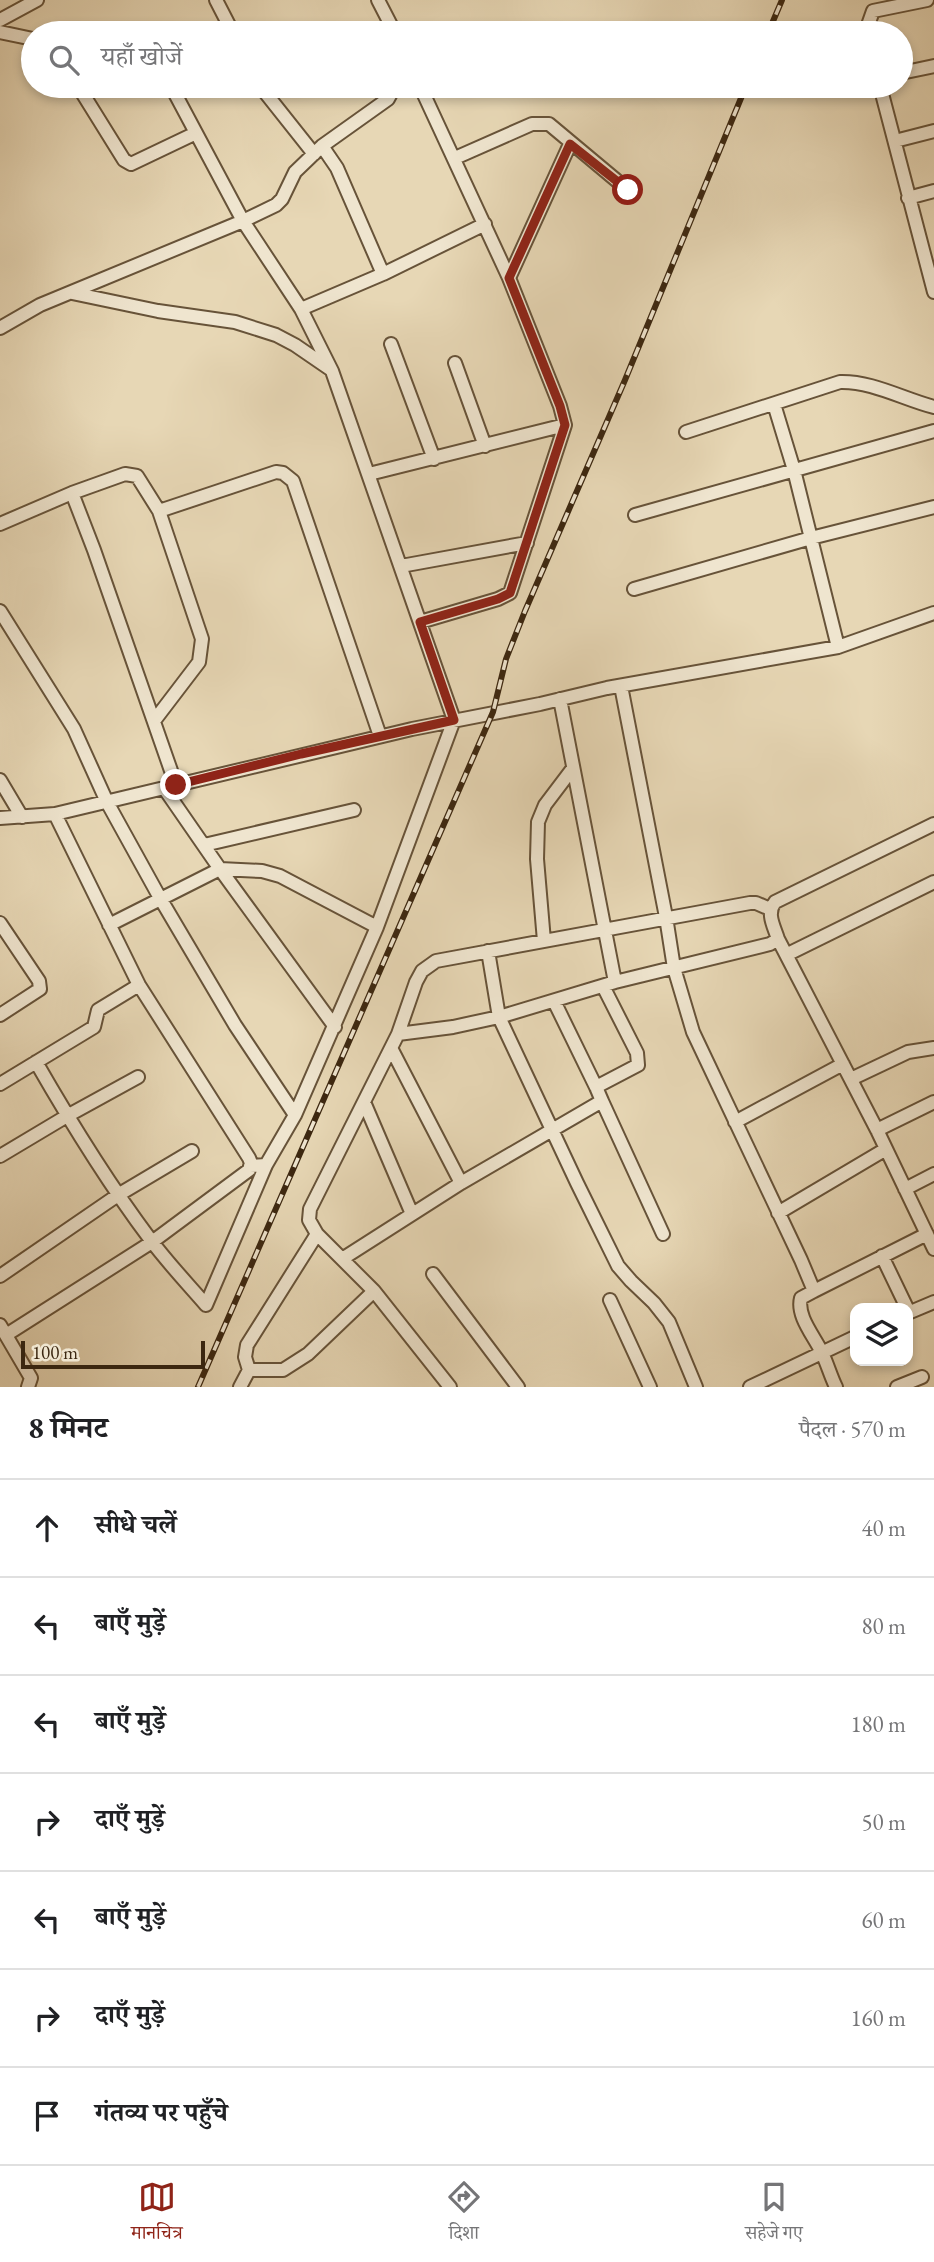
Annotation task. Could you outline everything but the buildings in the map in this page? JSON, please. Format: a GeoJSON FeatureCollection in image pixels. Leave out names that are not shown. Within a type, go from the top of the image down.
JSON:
{"type":"FeatureCollection","features":[{"type":"Feature","properties":{"kind":"street"},"geometry":{"type":"LineString","coordinates":[[0,20],[37,0]]}},
{"type":"Feature","properties":{"kind":"street"},"geometry":{"type":"LineString","coordinates":[[216,0],[227,21]]}},
{"type":"Feature","properties":{"kind":"street"},"geometry":{"type":"LineString","coordinates":[[378,0],[389,21]]}},
{"type":"Feature","properties":{"kind":"street"},"geometry":{"type":"LineString","coordinates":[[870,21],[873,11],[927,0]]}},
{"type":"Feature","properties":{"kind":"street"},"geometry":{"type":"LineString","coordinates":[[0,32],[21,36]]}},
{"type":"Feature","properties":{"kind":"street"},"geometry":{"type":"LineString","coordinates":[[913,70],[934,65]]}},
{"type":"Feature","properties":{"kind":"street"},"geometry":{"type":"LineString","coordinates":[[85,98],[124,160],[131,164],[196,133]]}},
{"type":"Feature","properties":{"kind":"street"},"geometry":{"type":"LineString","coordinates":[[36,1062],[118,1195],[152,1242],[205,1305],[266,1165],[295,1115],[335,1027],[377,927],[454,720],[332,371],[301,309],[243,221],[178,98]]}},
{"type":"Feature","properties":{"kind":"street"},"geometry":{"type":"LineString","coordinates":[[271,98],[337,168],[383,274]]}},
{"type":"Feature","properties":{"kind":"street"},"geometry":{"type":"LineString","coordinates":[[0,328],[40,305],[276,205],[282,200],[295,172],[318,150],[389,98]]}},
{"type":"Feature","properties":{"kind":"street"},"geometry":{"type":"LineString","coordinates":[[420,622],[510,593],[565,425],[509,278],[426,98]]}},
{"type":"Feature","properties":{"kind":"street"},"geometry":{"type":"LineString","coordinates":[[883,98],[934,292]]}},
{"type":"Feature","properties":{"kind":"street"},"geometry":{"type":"LineString","coordinates":[[455,158],[538,123],[548,124],[628,190]]}},
{"type":"Feature","properties":{"kind":"street"},"geometry":{"type":"LineString","coordinates":[[895,141],[934,131]]}},
{"type":"Feature","properties":{"kind":"street"},"geometry":{"type":"LineString","coordinates":[[509,278],[570,144]]}},
{"type":"Feature","properties":{"kind":"street"},"geometry":{"type":"LineString","coordinates":[[908,198],[934,191]]}},
{"type":"Feature","properties":{"kind":"street"},"geometry":{"type":"LineString","coordinates":[[301,309],[383,274],[485,224]]}},
{"type":"Feature","properties":{"kind":"street"},"geometry":{"type":"LineString","coordinates":[[72,293],[158,311],[235,323],[276,335],[332,371]]}},
{"type":"Feature","properties":{"kind":"street"},"geometry":{"type":"LineString","coordinates":[[391,344],[434,459]]}},
{"type":"Feature","properties":{"kind":"street"},"geometry":{"type":"LineString","coordinates":[[455,363],[485,446]]}},
{"type":"Feature","properties":{"kind":"street"},"geometry":{"type":"LineString","coordinates":[[685,432],[840,382],[852,382],[934,407]]}},
{"type":"Feature","properties":{"kind":"street"},"geometry":{"type":"LineString","coordinates":[[774,404],[794,470],[838,647]]}},
{"type":"Feature","properties":{"kind":"street"},"geometry":{"type":"LineString","coordinates":[[369,474],[565,425]]}},
{"type":"Feature","properties":{"kind":"street"},"geometry":{"type":"LineString","coordinates":[[635,515],[934,431]]}},
{"type":"Feature","properties":{"kind":"street"},"geometry":{"type":"LineString","coordinates":[[159,511],[276,472],[284,473],[293,481],[380,736]]}},
{"type":"Feature","properties":{"kind":"street"},"geometry":{"type":"LineString","coordinates":[[0,524],[125,474],[137,476],[159,511],[202,639],[199,662],[154,721]]}},
{"type":"Feature","properties":{"kind":"street"},"geometry":{"type":"LineString","coordinates":[[72,493],[154,721],[170,786],[220,869],[335,1027]]}},
{"type":"Feature","properties":{"kind":"street"},"geometry":{"type":"LineString","coordinates":[[634,589],[811,538],[934,507]]}},
{"type":"Feature","properties":{"kind":"street"},"geometry":{"type":"LineString","coordinates":[[401,566],[527,543]]}},
{"type":"Feature","properties":{"kind":"street"},"geometry":{"type":"LineString","coordinates":[[0,611],[75,729],[107,802],[160,898],[235,1025],[295,1115]]}},
{"type":"Feature","properties":{"kind":"street"},"geometry":{"type":"LineString","coordinates":[[0,818],[55,814],[454,720],[621,686],[838,647],[934,613]]}},
{"type":"Feature","properties":{"kind":"street"},"geometry":{"type":"LineString","coordinates":[[621,686],[674,968],[693,1032],[814,1291]]}},
{"type":"Feature","properties":{"kind":"street"},"geometry":{"type":"LineString","coordinates":[[560,699],[603,929],[609,984],[639,1060],[638,1065],[596,1087]]}},
{"type":"Feature","properties":{"kind":"street"},"geometry":{"type":"LineString","coordinates":[[544,941],[537,859],[538,822],[545,805],[573,768]]}},
{"type":"Feature","properties":{"kind":"street"},"geometry":{"type":"LineString","coordinates":[[0,780],[23,817]]}},
{"type":"Feature","properties":{"kind":"street"},"geometry":{"type":"LineString","coordinates":[[204,845],[354,810]]}},
{"type":"Feature","properties":{"kind":"street"},"geometry":{"type":"LineString","coordinates":[[28,1387],[31,1378],[3,1330],[152,1242],[249,1170],[250,1166],[249,1158],[139,985],[55,814]]}},
{"type":"Feature","properties":{"kind":"street"},"geometry":{"type":"LineString","coordinates":[[934,824],[775,902],[770,909],[778,939],[877,1130],[934,1249]]}},
{"type":"Feature","properties":{"kind":"street"},"geometry":{"type":"LineString","coordinates":[[109,925],[220,869],[279,876],[377,927]]}},
{"type":"Feature","properties":{"kind":"street"},"geometry":{"type":"LineString","coordinates":[[788,954],[933,885]]}},
{"type":"Feature","properties":{"kind":"street"},"geometry":{"type":"LineString","coordinates":[[450,1387],[374,1291],[317,1234],[309,1220],[310,1209],[398,1034],[422,971],[436,961],[666,917],[750,903],[770,909]]}},
{"type":"Feature","properties":{"kind":"street"},"geometry":{"type":"LineString","coordinates":[[0,923],[38,981],[40,989],[0,1015]]}},
{"type":"Feature","properties":{"kind":"street"},"geometry":{"type":"LineString","coordinates":[[398,1034],[453,1027],[499,1017],[609,984],[770,944],[778,939]]}},
{"type":"Feature","properties":{"kind":"street"},"geometry":{"type":"LineString","coordinates":[[488,951],[499,1017],[552,1130],[618,1266],[670,1322],[696,1387]]}},
{"type":"Feature","properties":{"kind":"street"},"geometry":{"type":"LineString","coordinates":[[0,1084],[94,1027],[98,1010],[139,985]]}},
{"type":"Feature","properties":{"kind":"street"},"geometry":{"type":"LineString","coordinates":[[554,1001],[663,1234]]}},
{"type":"Feature","properties":{"kind":"street"},"geometry":{"type":"LineString","coordinates":[[391,1048],[461,1183]]}},
{"type":"Feature","properties":{"kind":"street"},"geometry":{"type":"LineString","coordinates":[[851,1079],[908,1052],[934,1048]]}},
{"type":"Feature","properties":{"kind":"street"},"geometry":{"type":"LineString","coordinates":[[735,1122],[843,1064]]}},
{"type":"Feature","properties":{"kind":"street"},"geometry":{"type":"LineString","coordinates":[[0,1156],[138,1077]]}},
{"type":"Feature","properties":{"kind":"street"},"geometry":{"type":"LineString","coordinates":[[342,1259],[461,1183],[602,1101]]}},
{"type":"Feature","properties":{"kind":"street"},"geometry":{"type":"LineString","coordinates":[[363,1102],[412,1214]]}},
{"type":"Feature","properties":{"kind":"street"},"geometry":{"type":"LineString","coordinates":[[877,1130],[934,1102]]}},
{"type":"Feature","properties":{"kind":"street"},"geometry":{"type":"LineString","coordinates":[[778,1213],[886,1149]]}},
{"type":"Feature","properties":{"kind":"street"},"geometry":{"type":"LineString","coordinates":[[0,1276],[118,1195],[192,1151]]}},
{"type":"Feature","properties":{"kind":"street"},"geometry":{"type":"LineString","coordinates":[[250,1166],[266,1165]]}},
{"type":"Feature","properties":{"kind":"street"},"geometry":{"type":"LineString","coordinates":[[905,1189],[934,1174]]}},
{"type":"Feature","properties":{"kind":"street"},"geometry":{"type":"LineString","coordinates":[[240,1387],[249,1370],[245,1357],[247,1345],[317,1234]]}},
{"type":"Feature","properties":{"kind":"street"},"geometry":{"type":"LineString","coordinates":[[836,1387],[822,1352],[809,1330],[800,1304],[802,1298],[927,1234]]}},
{"type":"Feature","properties":{"kind":"street"},"geometry":{"type":"LineString","coordinates":[[882,1256],[904,1303]]}},
{"type":"Feature","properties":{"kind":"street"},"geometry":{"type":"LineString","coordinates":[[433,1274],[519,1387]]}},
{"type":"Feature","properties":{"kind":"street"},"geometry":{"type":"LineString","coordinates":[[249,1370],[283,1370],[309,1354],[374,1291]]}},
{"type":"Feature","properties":{"kind":"street"},"geometry":{"type":"LineString","coordinates":[[610,1300],[650,1387]]}},
{"type":"Feature","properties":{"kind":"street"},"geometry":{"type":"LineString","coordinates":[[913,1309],[934,1302]]}},
{"type":"Feature","properties":{"kind":"street"},"geometry":{"type":"LineString","coordinates":[[750,1387],[765,1384],[850,1339]]}},
{"type":"Feature","properties":{"kind":"street"},"geometry":{"type":"LineString","coordinates":[[897,1387],[922,1377]]}},
{"type":"Feature","properties":{"kind":"railway"},"geometry":{"type":"LineString","coordinates":[[773,21],[782,0]]}},
{"type":"Feature","properties":{"kind":"railway"},"geometry":{"type":"LineString","coordinates":[[198,1387],[493,712],[506,659],[525,611],[625,380],[741,98]]}},
{"type":"Feature","properties":{"kind":"route"},"geometry":{"type":"LineString","coordinates":[[176,785],[454,720],[420,622],[510,593],[565,425],[509,278],[570,144],[628,190]]}}]}
